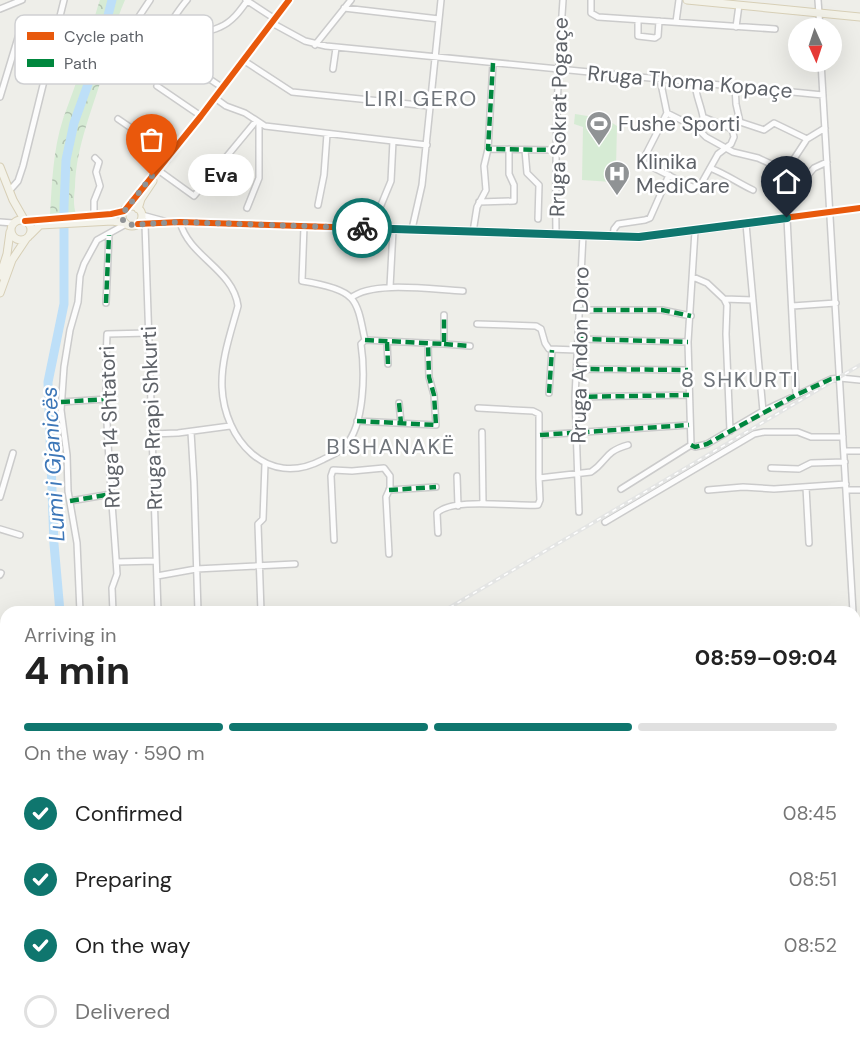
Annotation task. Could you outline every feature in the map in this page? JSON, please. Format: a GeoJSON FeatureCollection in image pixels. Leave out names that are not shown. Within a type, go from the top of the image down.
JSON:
{"type":"FeatureCollection","features":[{"type":"Feature","properties":{"kind":"main road"},"geometry":{"type":"LineString","coordinates":[[126,223],[123,218],[125,210],[223,88],[289,0]]}},
{"type":"Feature","properties":{"kind":"main road"},"geometry":{"type":"LineString","coordinates":[[687,0],[731,2],[739,5],[860,16]]}},
{"type":"Feature","properties":{"kind":"main road"},"geometry":{"type":"LineString","coordinates":[[0,167],[13,200],[31,228],[29,236]]}},
{"type":"Feature","properties":{"kind":"main road"},"geometry":{"type":"LineString","coordinates":[[13,223],[19,220],[72,220],[112,221],[132,226],[142,224],[141,198],[158,170]]}},
{"type":"Feature","properties":{"kind":"main road"},"geometry":{"type":"LineString","coordinates":[[0,276],[13,223],[13,200]]}},
{"type":"Feature","properties":{"kind":"main road"},"geometry":{"type":"LineString","coordinates":[[72,220],[132,207],[140,212]]}},
{"type":"Feature","properties":{"kind":"main road"},"geometry":{"type":"LineString","coordinates":[[0,293],[12,260],[29,236],[40,225],[54,221]]}},
{"type":"Feature","properties":{"kind":"main road"},"geometry":{"type":"LineString","coordinates":[[10,232],[18,240],[29,236]]}},
{"type":"Feature","properties":{"kind":"street"},"geometry":{"type":"LineString","coordinates":[[0,9],[22,0]]}},
{"type":"Feature","properties":{"kind":"street"},"geometry":{"type":"LineString","coordinates":[[60,15],[64,0]]}},
{"type":"Feature","properties":{"kind":"street"},"geometry":{"type":"LineString","coordinates":[[140,15],[150,0]]}},
{"type":"Feature","properties":{"kind":"street"},"geometry":{"type":"LineString","coordinates":[[175,15],[187,0]]}},
{"type":"Feature","properties":{"kind":"street"},"geometry":{"type":"LineString","coordinates":[[213,30],[232,19],[247,1],[273,21],[315,45],[351,0]]}},
{"type":"Feature","properties":{"kind":"street"},"geometry":{"type":"LineString","coordinates":[[412,229],[421,197],[441,0]]}},
{"type":"Feature","properties":{"kind":"street","name":"Rruga Sokrat Pogaçe"},"geometry":{"type":"LineString","coordinates":[[556,234],[557,69],[563,0]]}},
{"type":"Feature","properties":{"kind":"street"},"geometry":{"type":"LineString","coordinates":[[591,0],[593,16],[775,29]]}},
{"type":"Feature","properties":{"kind":"street"},"geometry":{"type":"LineString","coordinates":[[676,22],[679,0]]}},
{"type":"Feature","properties":{"kind":"street"},"geometry":{"type":"LineString","coordinates":[[818,0],[819,18]]}},
{"type":"Feature","properties":{"kind":"street"},"geometry":{"type":"LineString","coordinates":[[736,27],[739,5]]}},
{"type":"Feature","properties":{"kind":"street"},"geometry":{"type":"LineString","coordinates":[[344,8],[439,19]]}},
{"type":"Feature","properties":{"kind":"street"},"geometry":{"type":"LineString","coordinates":[[638,20],[638,36],[656,38],[659,21]]}},
{"type":"Feature","properties":{"kind":"street","name":"Rruga Thoma Kopaçe"},"geometry":{"type":"LineString","coordinates":[[315,45],[823,95]]}},
{"type":"Feature","properties":{"kind":"street"},"geometry":{"type":"LineString","coordinates":[[0,97],[15,48]]}},
{"type":"Feature","properties":{"kind":"street"},"geometry":{"type":"LineString","coordinates":[[333,69],[336,48]]}},
{"type":"Feature","properties":{"kind":"street"},"geometry":{"type":"LineString","coordinates":[[243,60],[292,92],[429,106]]}},
{"type":"Feature","properties":{"kind":"street"},"geometry":{"type":"LineString","coordinates":[[473,232],[479,202],[486,190],[484,166],[488,149],[493,63]]}},
{"type":"Feature","properties":{"kind":"street"},"geometry":{"type":"LineString","coordinates":[[822,72],[853,606]]}},
{"type":"Feature","properties":{"kind":"street"},"geometry":{"type":"LineString","coordinates":[[660,79],[667,113],[644,161],[646,165],[697,188],[703,183],[718,154],[727,148],[734,137],[732,129]]}},
{"type":"Feature","properties":{"kind":"street"},"geometry":{"type":"LineString","coordinates":[[213,81],[223,88]]}},
{"type":"Feature","properties":{"kind":"street"},"geometry":{"type":"LineString","coordinates":[[695,82],[703,117],[697,128]]}},
{"type":"Feature","properties":{"kind":"street"},"geometry":{"type":"LineString","coordinates":[[10,190],[18,181],[23,166],[43,84]]}},
{"type":"Feature","properties":{"kind":"street"},"geometry":{"type":"LineString","coordinates":[[157,86],[201,116]]}},
{"type":"Feature","properties":{"kind":"street"},"geometry":{"type":"LineString","coordinates":[[732,129],[739,120],[735,86]]}},
{"type":"Feature","properties":{"kind":"street"},"geometry":{"type":"LineString","coordinates":[[215,98],[226,106],[246,113],[269,127],[427,145]]}},
{"type":"Feature","properties":{"kind":"street"},"geometry":{"type":"LineString","coordinates":[[667,113],[697,128],[706,137],[727,148],[758,158],[786,171],[790,178],[802,182],[814,168],[827,162]]}},
{"type":"Feature","properties":{"kind":"street"},"geometry":{"type":"LineString","coordinates":[[703,117],[732,129]]}},
{"type":"Feature","properties":{"kind":"street"},"geometry":{"type":"LineString","coordinates":[[118,119],[167,159]]}},
{"type":"Feature","properties":{"kind":"street"},"geometry":{"type":"LineString","coordinates":[[739,120],[762,129],[774,123],[807,139]]}},
{"type":"Feature","properties":{"kind":"street"},"geometry":{"type":"LineString","coordinates":[[158,170],[194,196],[258,122]]}},
{"type":"Feature","properties":{"kind":"street"},"geometry":{"type":"LineString","coordinates":[[247,208],[259,178],[258,122]]}},
{"type":"Feature","properties":{"kind":"street"},"geometry":{"type":"LineString","coordinates":[[786,171],[807,139],[825,128]]}},
{"type":"Feature","properties":{"kind":"street"},"geometry":{"type":"LineString","coordinates":[[318,205],[324,175],[327,134]]}},
{"type":"Feature","properties":{"kind":"street"},"geometry":{"type":"LineString","coordinates":[[379,210],[391,181],[393,141]]}},
{"type":"Feature","properties":{"kind":"street"},"geometry":{"type":"LineString","coordinates":[[488,149],[555,150]]}},
{"type":"Feature","properties":{"kind":"street"},"geometry":{"type":"LineString","coordinates":[[479,202],[514,201],[514,185],[509,174],[509,149]]}},
{"type":"Feature","properties":{"kind":"street"},"geometry":{"type":"LineString","coordinates":[[525,150],[527,173],[539,185],[538,219]]}},
{"type":"Feature","properties":{"kind":"street"},"geometry":{"type":"LineString","coordinates":[[93,215],[94,201],[100,186],[96,172],[99,162],[95,158]]}},
{"type":"Feature","properties":{"kind":"street"},"geometry":{"type":"LineString","coordinates":[[710,168],[728,175],[735,182],[753,190]]}},
{"type":"Feature","properties":{"kind":"street"},"geometry":{"type":"LineString","coordinates":[[613,236],[618,224],[650,218],[669,175]]}},
{"type":"Feature","properties":{"kind":"street"},"geometry":{"type":"LineString","coordinates":[[142,224],[180,222],[650,236],[860,208]]}},
{"type":"Feature","properties":{"kind":"street"},"geometry":{"type":"LineString","coordinates":[[140,212],[169,222]]}},
{"type":"Feature","properties":{"kind":"street"},"geometry":{"type":"LineString","coordinates":[[787,218],[796,394]]}},
{"type":"Feature","properties":{"kind":"street"},"geometry":{"type":"LineString","coordinates":[[0,222],[13,223]]}},
{"type":"Feature","properties":{"kind":"street"},"geometry":{"type":"LineString","coordinates":[[180,222],[189,240],[225,276],[237,299],[238,306],[223,372],[224,406],[230,426],[246,447],[265,464],[297,469],[323,460],[345,446],[357,421],[363,383],[361,344],[365,340]]}},
{"type":"Feature","properties":{"kind":"street"},"geometry":{"type":"LineString","coordinates":[[80,606],[77,543],[70,501],[61,402],[66,352],[76,310],[81,272],[93,245],[97,240],[126,223]]}},
{"type":"Feature","properties":{"kind":"street","name":"Rruga Rrapi Shkurti"},"geometry":{"type":"LineString","coordinates":[[142,224],[149,333],[158,606]]}},
{"type":"Feature","properties":{"kind":"street"},"geometry":{"type":"LineString","coordinates":[[746,224],[763,411]]}},
{"type":"Feature","properties":{"kind":"street"},"geometry":{"type":"LineString","coordinates":[[304,226],[302,281],[331,288],[351,298],[356,307],[365,340]]}},
{"type":"Feature","properties":{"kind":"street"},"geometry":{"type":"LineString","coordinates":[[390,287],[393,230]]}},
{"type":"Feature","properties":{"kind":"street"},"geometry":{"type":"LineString","coordinates":[[691,445],[688,342],[694,231]]}},
{"type":"Feature","properties":{"kind":"street"},"geometry":{"type":"LineString","coordinates":[[106,303],[109,235]]}},
{"type":"Feature","properties":{"kind":"street","name":"Rruga Andon Doro"},"geometry":{"type":"LineString","coordinates":[[579,512],[575,397],[583,235]]}},
{"type":"Feature","properties":{"kind":"street"},"geometry":{"type":"LineString","coordinates":[[693,277],[707,283],[724,299],[728,310],[726,334],[730,431]]}},
{"type":"Feature","properties":{"kind":"street"},"geometry":{"type":"LineString","coordinates":[[351,298],[359,293],[390,287],[462,291]]}},
{"type":"Feature","properties":{"kind":"street"},"geometry":{"type":"LineString","coordinates":[[724,299],[753,300]]}},
{"type":"Feature","properties":{"kind":"street"},"geometry":{"type":"LineString","coordinates":[[792,306],[836,303]]}},
{"type":"Feature","properties":{"kind":"street"},"geometry":{"type":"LineString","coordinates":[[580,310],[662,310],[691,316]]}},
{"type":"Feature","properties":{"kind":"street"},"geometry":{"type":"LineString","coordinates":[[444,315],[444,344]]}},
{"type":"Feature","properties":{"kind":"street"},"geometry":{"type":"LineString","coordinates":[[477,324],[536,326],[541,329],[546,347],[552,350],[578,350]]}},
{"type":"Feature","properties":{"kind":"street","name":"Rruga 14 Shtatori"},"geometry":{"type":"LineString","coordinates":[[113,606],[116,562],[105,363],[107,334],[149,333]]}},
{"type":"Feature","properties":{"kind":"street"},"geometry":{"type":"LineString","coordinates":[[579,339],[688,342]]}},
{"type":"Feature","properties":{"kind":"street"},"geometry":{"type":"LineString","coordinates":[[365,340],[470,346]]}},
{"type":"Feature","properties":{"kind":"street"},"geometry":{"type":"LineString","coordinates":[[387,342],[388,364]]}},
{"type":"Feature","properties":{"kind":"street"},"geometry":{"type":"LineString","coordinates":[[357,421],[437,424],[434,395],[429,377],[428,343]]}},
{"type":"Feature","properties":{"kind":"street"},"geometry":{"type":"LineString","coordinates":[[549,393],[552,350]]}},
{"type":"Feature","properties":{"kind":"street"},"geometry":{"type":"LineString","coordinates":[[577,369],[688,370]]}},
{"type":"Feature","properties":{"kind":"street"},"geometry":{"type":"LineString","coordinates":[[691,445],[701,447],[763,411],[831,379],[860,380]]}},
{"type":"Feature","properties":{"kind":"street"},"geometry":{"type":"LineString","coordinates":[[575,397],[689,395]]}},
{"type":"Feature","properties":{"kind":"street"},"geometry":{"type":"LineString","coordinates":[[61,402],[107,399]]}},
{"type":"Feature","properties":{"kind":"street"},"geometry":{"type":"LineString","coordinates":[[399,403],[401,423]]}},
{"type":"Feature","properties":{"kind":"street"},"geometry":{"type":"LineString","coordinates":[[438,533],[436,518],[439,510],[483,504],[538,505],[540,500],[540,419],[536,412],[478,408]]}},
{"type":"Feature","properties":{"kind":"street"},"geometry":{"type":"LineString","coordinates":[[540,435],[689,425]]}},
{"type":"Feature","properties":{"kind":"street"},"geometry":{"type":"LineString","coordinates":[[152,434],[191,432],[230,426]]}},
{"type":"Feature","properties":{"kind":"street"},"geometry":{"type":"LineString","coordinates":[[191,432],[198,606]]}},
{"type":"Feature","properties":{"kind":"street"},"geometry":{"type":"LineString","coordinates":[[482,432],[483,504]]}},
{"type":"Feature","properties":{"kind":"street"},"geometry":{"type":"LineString","coordinates":[[605,522],[754,434],[798,432],[811,437],[843,437]]}},
{"type":"Feature","properties":{"kind":"street","name":"Rruga Andon Doro"},"geometry":{"type":"LineString","coordinates":[[578,475],[594,470],[609,453],[628,445]]}},
{"type":"Feature","properties":{"kind":"street"},"geometry":{"type":"LineString","coordinates":[[621,489],[691,445]]}},
{"type":"Feature","properties":{"kind":"street"},"geometry":{"type":"LineString","coordinates":[[844,451],[860,451]]}},
{"type":"Feature","properties":{"kind":"street"},"geometry":{"type":"LineString","coordinates":[[0,497],[13,453]]}},
{"type":"Feature","properties":{"kind":"street"},"geometry":{"type":"LineString","coordinates":[[323,460],[333,470],[384,468],[390,476],[386,497],[389,554]]}},
{"type":"Feature","properties":{"kind":"street"},"geometry":{"type":"LineString","coordinates":[[771,468],[799,469],[811,463],[845,462]]}},
{"type":"Feature","properties":{"kind":"street"},"geometry":{"type":"LineString","coordinates":[[261,606],[258,524],[263,519],[265,464]]}},
{"type":"Feature","properties":{"kind":"street"},"geometry":{"type":"LineString","coordinates":[[333,470],[331,476],[334,540]]}},
{"type":"Feature","properties":{"kind":"street"},"geometry":{"type":"LineString","coordinates":[[540,478],[578,475]]}},
{"type":"Feature","properties":{"kind":"street"},"geometry":{"type":"LineString","coordinates":[[457,476],[458,506]]}},
{"type":"Feature","properties":{"kind":"street"},"geometry":{"type":"LineString","coordinates":[[389,490],[436,487]]}},
{"type":"Feature","properties":{"kind":"street"},"geometry":{"type":"LineString","coordinates":[[708,490],[743,487],[860,489]]}},
{"type":"Feature","properties":{"kind":"street"},"geometry":{"type":"LineString","coordinates":[[806,487],[809,543]]}},
{"type":"Feature","properties":{"kind":"street"},"geometry":{"type":"LineString","coordinates":[[70,501],[111,494]]}},
{"type":"Feature","properties":{"kind":"street"},"geometry":{"type":"LineString","coordinates":[[0,529],[20,535]]}},
{"type":"Feature","properties":{"kind":"street"},"geometry":{"type":"LineString","coordinates":[[116,562],[156,561]]}},
{"type":"Feature","properties":{"kind":"street"},"geometry":{"type":"LineString","coordinates":[[157,576],[196,569],[295,564]]}},
{"type":"Feature","properties":{"kind":"green space"},"geometry":{"type":"Polygon","coordinates":[[[100,0],[125,0],[120,15],[95,14],[100,0]]]}},
{"type":"Feature","properties":{"kind":"green space"},"geometry":{"type":"Polygon","coordinates":[[[76,84],[99,84],[86,126],[76,171],[74,207],[76,214],[50,215],[57,143],[76,84]]]}},
{"type":"Feature","properties":{"kind":"green space","name":"Fushe Sporti"},"geometry":{"type":"Polygon","coordinates":[[[575,114],[606,119],[617,126],[616,168],[612,182],[582,180],[583,127],[574,124],[575,114]]]}},
{"type":"Feature","properties":{"kind":"waterway","name":"Lumi i Gjanicës"},"geometry":{"type":"LineString","coordinates":[[108,15],[112,0]]}},
{"type":"Feature","properties":{"kind":"waterway","name":"Lumi i Gjanicës"},"geometry":{"type":"LineString","coordinates":[[59,606],[54,544],[48,382],[64,304],[66,160],[74,123],[88,84]]}},
{"type":"Feature","properties":{"kind":"railway"},"geometry":{"type":"LineString","coordinates":[[452,606],[860,365]]}},
{"type":"Feature","properties":{"kind":"marked path"},"geometry":{"type":"LineString","coordinates":[[493,63],[488,149],[555,150]]}},
{"type":"Feature","properties":{"kind":"marked path"},"geometry":{"type":"LineString","coordinates":[[106,303],[109,235]]}},
{"type":"Feature","properties":{"kind":"marked path"},"geometry":{"type":"LineString","coordinates":[[580,310],[662,310],[691,316]]}},
{"type":"Feature","properties":{"kind":"marked path"},"geometry":{"type":"LineString","coordinates":[[365,340],[444,344],[444,315]]}},
{"type":"Feature","properties":{"kind":"marked path"},"geometry":{"type":"LineString","coordinates":[[579,339],[688,342]]}},
{"type":"Feature","properties":{"kind":"marked path"},"geometry":{"type":"LineString","coordinates":[[387,342],[388,364]]}},
{"type":"Feature","properties":{"kind":"marked path"},"geometry":{"type":"LineString","coordinates":[[357,421],[436,425],[434,395],[429,377],[428,343]]}},
{"type":"Feature","properties":{"kind":"marked path"},"geometry":{"type":"LineString","coordinates":[[444,344],[470,346]]}},
{"type":"Feature","properties":{"kind":"marked path"},"geometry":{"type":"LineString","coordinates":[[549,393],[552,350]]}},
{"type":"Feature","properties":{"kind":"marked path"},"geometry":{"type":"LineString","coordinates":[[577,369],[688,370]]}},
{"type":"Feature","properties":{"kind":"marked path"},"geometry":{"type":"LineString","coordinates":[[691,445],[695,447],[707,444],[796,395],[831,379],[840,378]]}},
{"type":"Feature","properties":{"kind":"marked path"},"geometry":{"type":"LineString","coordinates":[[575,397],[689,395]]}},
{"type":"Feature","properties":{"kind":"marked path"},"geometry":{"type":"LineString","coordinates":[[61,402],[107,399]]}},
{"type":"Feature","properties":{"kind":"marked path"},"geometry":{"type":"LineString","coordinates":[[399,403],[401,423]]}},
{"type":"Feature","properties":{"kind":"marked path"},"geometry":{"type":"LineString","coordinates":[[540,435],[689,425]]}},
{"type":"Feature","properties":{"kind":"marked path"},"geometry":{"type":"LineString","coordinates":[[389,490],[436,487]]}},
{"type":"Feature","properties":{"kind":"marked path"},"geometry":{"type":"LineString","coordinates":[[70,501],[111,494]]}},
{"type":"Feature","properties":{"kind":"cycle path"},"geometry":{"type":"LineString","coordinates":[[126,209],[201,116],[289,0]]}},
{"type":"Feature","properties":{"kind":"cycle path"},"geometry":{"type":"LineString","coordinates":[[138,224],[180,222],[639,237],[860,208]]}},
{"type":"Feature","properties":{"kind":"cycle path"},"geometry":{"type":"LineString","coordinates":[[25,221],[124,211]]}},
{"type":"Feature","properties":{"kind":"way so far"},"geometry":{"type":"LineString","coordinates":[[152,176],[123,213],[123,220],[126,224],[132,226],[180,222],[362,228]]}},
{"type":"Feature","properties":{"kind":"place","name":"Fushe Sporti"},"geometry":{"type":"Point","coordinates":[599,147]}},
{"type":"Feature","properties":{"kind":"place","name":"Eva"},"geometry":{"type":"Point","coordinates":[152,176]}},
{"type":"Feature","properties":{"kind":"place","name":"Klinika MediCare"},"geometry":{"type":"Point","coordinates":[617,197]}},
{"type":"Feature","properties":{"kind":"district","name":"LIRI GERO"},"geometry":{"type":"Point","coordinates":[421,98]}},
{"type":"Feature","properties":{"kind":"district","name":"8 SHKURTI"},"geometry":{"type":"Point","coordinates":[740,379]}},
{"type":"Feature","properties":{"kind":"district","name":"BISHANAKË"},"geometry":{"type":"Point","coordinates":[391,446]}},
{"type":"Feature","properties":{"kind":"route"},"geometry":{"type":"LineString","coordinates":[[362,228],[639,237],[787,218]]}}]}
